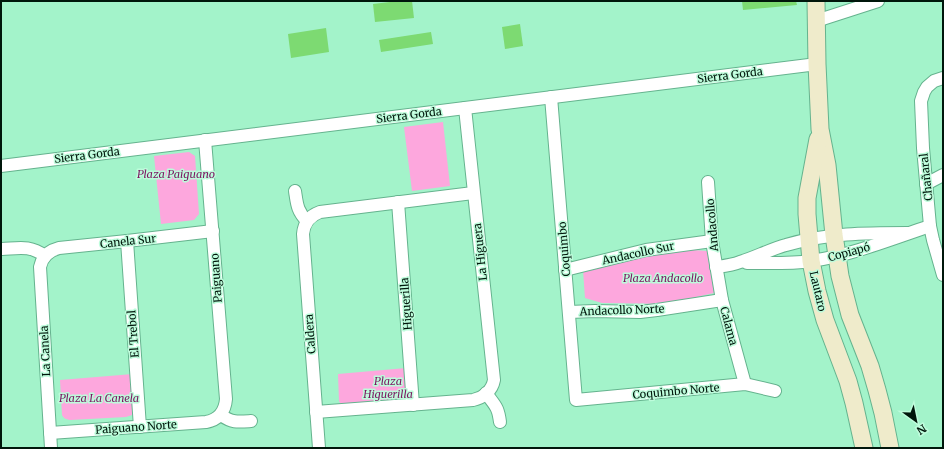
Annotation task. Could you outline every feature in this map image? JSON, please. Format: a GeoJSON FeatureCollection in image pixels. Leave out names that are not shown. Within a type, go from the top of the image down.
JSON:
{"type":"FeatureCollection","features":[{"type":"Feature","properties":{"kind":"street","name":"Lautaro"},"geometry":{"type":"LineString","coordinates":[[816,1],[820,129],[827,165],[837,256],[844,296],[870,366],[883,413],[890,448]]}},
{"type":"Feature","properties":{"kind":"street"},"geometry":{"type":"LineString","coordinates":[[816,21],[878,1]]}},
{"type":"Feature","properties":{"kind":"street","name":"Sierra Gorda"},"geometry":{"type":"LineString","coordinates":[[1,166],[817,64]]}},
{"type":"Feature","properties":{"kind":"street","name":"Chañaral"},"geometry":{"type":"LineString","coordinates":[[939,80],[927,87],[921,101],[923,148],[930,226],[943,272]]}},
{"type":"Feature","properties":{"kind":"street","name":"Coquimbo"},"geometry":{"type":"LineString","coordinates":[[551,97],[576,400]]}},
{"type":"Feature","properties":{"kind":"street","name":"La Higuera"},"geometry":{"type":"LineString","coordinates":[[465,108],[494,380],[493,385],[486,394]]}},
{"type":"Feature","properties":{"kind":"street","name":"Lautaro"},"geometry":{"type":"LineString","coordinates":[[820,129],[807,198],[808,240],[817,291],[825,320],[848,381],[864,448]]}},
{"type":"Feature","properties":{"kind":"street","name":"Paiguano"},"geometry":{"type":"LineString","coordinates":[[205,140],[226,399],[221,415]]}},
{"type":"Feature","properties":{"kind":"street"},"geometry":{"type":"LineString","coordinates":[[926,184],[943,175]]}},
{"type":"Feature","properties":{"kind":"street","name":"Andacollo"},"geometry":{"type":"LineString","coordinates":[[708,182],[712,241],[716,267]]}},
{"type":"Feature","properties":{"kind":"street"},"geometry":{"type":"LineString","coordinates":[[295,191],[297,206],[307,221],[315,214],[320,212],[473,193]]}},
{"type":"Feature","properties":{"kind":"street","name":"Higuerilla"},"geometry":{"type":"LineString","coordinates":[[398,202],[413,405]]}},
{"type":"Feature","properties":{"kind":"street","name":"Caldera"},"geometry":{"type":"LineString","coordinates":[[307,221],[303,234],[319,448]]}},
{"type":"Feature","properties":{"kind":"street","name":"Copiapó"},"geometry":{"type":"LineString","coordinates":[[739,262],[789,263],[811,261],[857,251],[930,226]]}},
{"type":"Feature","properties":{"kind":"street","name":"Canela Sur"},"geometry":{"type":"LineString","coordinates":[[45,256],[49,252],[59,248],[213,231]]}},
{"type":"Feature","properties":{"kind":"street","name":"Copiapó"},"geometry":{"type":"LineString","coordinates":[[716,267],[739,262],[786,245],[834,235],[908,233]]}},
{"type":"Feature","properties":{"kind":"street","name":"El Trebol"},"geometry":{"type":"LineString","coordinates":[[127,241],[140,427]]}},
{"type":"Feature","properties":{"kind":"street","name":"Andacollo Sur"},"geometry":{"type":"LineString","coordinates":[[565,270],[646,250],[712,241]]}},
{"type":"Feature","properties":{"kind":"street"},"geometry":{"type":"LineString","coordinates":[[2,249],[28,248],[39,251],[45,256]]}},
{"type":"Feature","properties":{"kind":"street","name":"La Canela"},"geometry":{"type":"LineString","coordinates":[[45,256],[40,267],[51,448]]}},
{"type":"Feature","properties":{"kind":"street","name":"Calama"},"geometry":{"type":"LineString","coordinates":[[716,267],[722,300],[745,384]]}},
{"type":"Feature","properties":{"kind":"street","name":"Andacollo Norte"},"geometry":{"type":"LineString","coordinates":[[569,312],[640,312],[722,300]]}},
{"type":"Feature","properties":{"kind":"street","name":"Coquimbo Norte"},"geometry":{"type":"LineString","coordinates":[[576,400],[745,384],[775,391]]}},
{"type":"Feature","properties":{"kind":"street"},"geometry":{"type":"LineString","coordinates":[[316,412],[473,400],[486,394],[499,412],[500,422]]}},
{"type":"Feature","properties":{"kind":"street"},"geometry":{"type":"LineString","coordinates":[[221,415],[231,421],[251,421]]}},
{"type":"Feature","properties":{"kind":"street","name":"Paiguano Norte"},"geometry":{"type":"LineString","coordinates":[[50,433],[206,422],[211,421],[221,415]]}},
{"type":"Feature","properties":{"kind":"green space"},"geometry":{"type":"Polygon","coordinates":[[[443,122],[450,186],[412,191],[404,127],[443,122]]]}},
{"type":"Feature","properties":{"kind":"green space","name":"Plaza Paiguano"},"geometry":{"type":"Polygon","coordinates":[[[189,152],[195,156],[199,214],[194,220],[161,224],[154,156],[189,152]]]}},
{"type":"Feature","properties":{"kind":"green space","name":"Plaza Andacollo"},"geometry":{"type":"Polygon","coordinates":[[[678,249],[707,251],[714,293],[665,304],[602,303],[585,298],[583,270],[678,249]]]}},
{"type":"Feature","properties":{"kind":"green space","name":"Plaza Higuerilla"},"geometry":{"type":"Polygon","coordinates":[[[406,368],[407,401],[341,405],[339,401],[338,374],[406,368]]]}},
{"type":"Feature","properties":{"kind":"green space","name":"Plaza La Canela"},"geometry":{"type":"Polygon","coordinates":[[[133,374],[132,415],[126,417],[70,420],[65,419],[62,415],[60,380],[133,374]]]}},
{"type":"Feature","properties":{"kind":"building"},"geometry":{"type":"Polygon","coordinates":[[[412,1],[414,18],[375,22],[373,4],[412,1]]]}},
{"type":"Feature","properties":{"kind":"building"},"geometry":{"type":"Polygon","coordinates":[[[742,1],[796,1],[797,5],[743,10],[742,1]]]}},
{"type":"Feature","properties":{"kind":"building"},"geometry":{"type":"Polygon","coordinates":[[[520,24],[523,46],[505,49],[502,27],[520,24]]]}},
{"type":"Feature","properties":{"kind":"building"},"geometry":{"type":"Polygon","coordinates":[[[326,28],[329,52],[291,58],[288,34],[326,28]]]}},
{"type":"Feature","properties":{"kind":"building"},"geometry":{"type":"Polygon","coordinates":[[[431,32],[433,44],[381,52],[379,40],[431,32]]]}}]}
